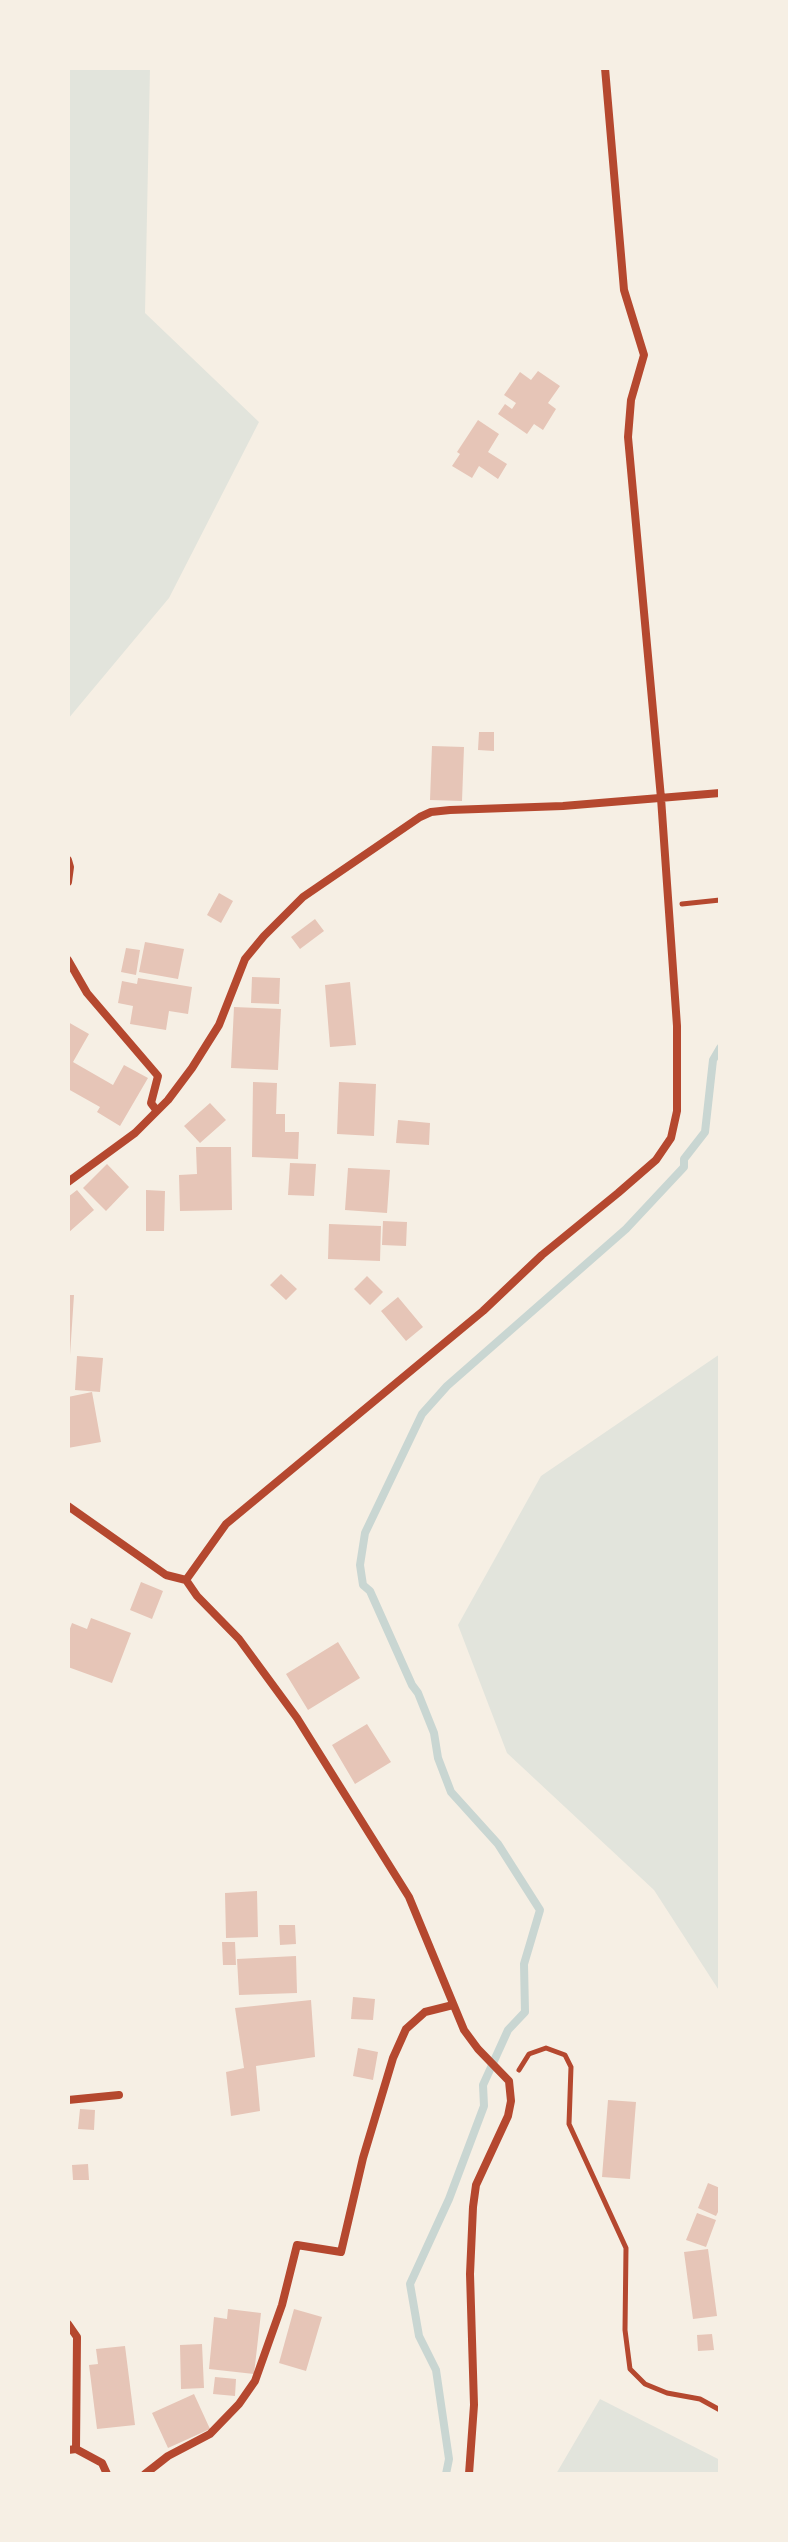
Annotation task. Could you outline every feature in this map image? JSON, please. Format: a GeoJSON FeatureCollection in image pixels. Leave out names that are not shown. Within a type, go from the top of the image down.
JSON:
{"type":"FeatureCollection","features":[{"type":"Feature","properties":{"kind":"street"},"geometry":{"type":"LineString","coordinates":[[186,1580],[226,1524],[471,1321],[542,1255],[656,1160],[671,1138],[677,1111],[678,1065],[669,906],[628,437],[631,400],[644,355],[624,290],[605,68]]}},
{"type":"Feature","properties":{"kind":"street"},"geometry":{"type":"LineString","coordinates":[[68,1182],[135,1133],[192,1068],[219,1025],[245,959],[264,936],[303,897],[420,817],[450,810],[563,806],[720,793]]}},
{"type":"Feature","properties":{"kind":"street"},"geometry":{"type":"LineString","coordinates":[[68,860],[68,882]]}},
{"type":"Feature","properties":{"kind":"street"},"geometry":{"type":"LineString","coordinates":[[68,960],[87,993],[158,1076],[151,1103],[157,1111]]}},
{"type":"Feature","properties":{"kind":"street"},"geometry":{"type":"LineString","coordinates":[[68,1506],[166,1575],[186,1580],[197,1596],[239,1639],[297,1718],[409,1897],[464,2030],[506,2078],[511,2101],[508,2116],[476,2185],[473,2207],[470,2274],[474,2405],[469,2474]]}},
{"type":"Feature","properties":{"kind":"street"},"geometry":{"type":"LineString","coordinates":[[145,2474],[168,2456],[210,2434],[239,2404],[255,2381],[282,2305],[297,2245],[341,2252],[363,2158],[393,2058],[406,2029],[425,2012],[453,2005]]}},
{"type":"Feature","properties":{"kind":"street"},"geometry":{"type":"LineString","coordinates":[[68,2100],[119,2095]]}},
{"type":"Feature","properties":{"kind":"street"},"geometry":{"type":"LineString","coordinates":[[68,2324],[77,2337],[72,2450],[102,2463],[107,2474]]}},
{"type":"Feature","properties":{"kind":"path"},"geometry":{"type":"LineString","coordinates":[[669,906],[720,900]]}},
{"type":"Feature","properties":{"kind":"path"},"geometry":{"type":"LineString","coordinates":[[506,2078],[529,2054],[546,2048],[565,2055],[571,2067],[569,2124],[626,2248],[625,2330],[630,2369],[645,2384],[667,2393],[700,2399],[720,2410]]}},
{"type":"Feature","properties":{"kind":"shaded area"},"geometry":{"type":"Polygon","coordinates":[[[68,68],[150,68],[145,313],[259,422],[169,598],[68,719],[68,68]]]}},
{"type":"Feature","properties":{"kind":"shaded area"},"geometry":{"type":"Polygon","coordinates":[[[720,1354],[720,1992],[654,1890],[507,1753],[458,1625],[541,1476],[720,1354]]]}},
{"type":"Feature","properties":{"kind":"shaded area"},"geometry":{"type":"Polygon","coordinates":[[[600,2399],[720,2460],[720,2474],[556,2474],[600,2399]]]}},
{"type":"Feature","properties":{"kind":"building"},"geometry":{"type":"Polygon","coordinates":[[[538,371],[560,386],[548,403],[556,409],[543,430],[534,424],[527,434],[498,414],[505,404],[512,409],[516,403],[504,395],[520,372],[531,380],[538,371]]]}},
{"type":"Feature","properties":{"kind":"building"},"geometry":{"type":"Polygon","coordinates":[[[478,420],[499,434],[488,452],[507,464],[498,479],[479,466],[472,478],[452,466],[460,454],[457,452],[478,420]]]}},
{"type":"Feature","properties":{"kind":"building"},"geometry":{"type":"Polygon","coordinates":[[[479,732],[494,732],[494,751],[478,750],[479,732]]]}},
{"type":"Feature","properties":{"kind":"building"},"geometry":{"type":"Polygon","coordinates":[[[432,746],[464,747],[462,801],[430,800],[432,746]]]}},
{"type":"Feature","properties":{"kind":"building"},"geometry":{"type":"Polygon","coordinates":[[[219,893],[233,901],[221,923],[207,915],[219,893]]]}},
{"type":"Feature","properties":{"kind":"building"},"geometry":{"type":"Polygon","coordinates":[[[315,919],[324,931],[300,949],[291,937],[315,919]]]}},
{"type":"Feature","properties":{"kind":"building"},"geometry":{"type":"Polygon","coordinates":[[[145,942],[184,949],[178,979],[139,972],[145,942]]]}},
{"type":"Feature","properties":{"kind":"building"},"geometry":{"type":"Polygon","coordinates":[[[126,948],[140,950],[136,975],[121,972],[126,948]]]}},
{"type":"Feature","properties":{"kind":"building"},"geometry":{"type":"Polygon","coordinates":[[[252,977],[280,978],[279,1004],[251,1003],[252,977]]]}},
{"type":"Feature","properties":{"kind":"building"},"geometry":{"type":"Polygon","coordinates":[[[138,978],[192,987],[188,1014],[169,1011],[166,1030],[130,1024],[133,1006],[118,1003],[122,981],[137,984],[138,978]]]}},
{"type":"Feature","properties":{"kind":"building"},"geometry":{"type":"Polygon","coordinates":[[[350,982],[356,1045],[330,1047],[325,985],[350,982]]]}},
{"type":"Feature","properties":{"kind":"building"},"geometry":{"type":"Polygon","coordinates":[[[234,1007],[281,1009],[278,1070],[231,1068],[234,1007]]]}},
{"type":"Feature","properties":{"kind":"building"},"geometry":{"type":"Polygon","coordinates":[[[68,1022],[89,1034],[73,1062],[113,1085],[124,1065],[148,1078],[120,1126],[97,1112],[100,1107],[68,1089],[68,1022]]]}},
{"type":"Feature","properties":{"kind":"building"},"geometry":{"type":"Polygon","coordinates":[[[253,1082],[277,1083],[276,1114],[285,1114],[285,1132],[299,1132],[298,1159],[252,1157],[253,1082]]]}},
{"type":"Feature","properties":{"kind":"building"},"geometry":{"type":"Polygon","coordinates":[[[339,1082],[376,1084],[374,1136],[337,1134],[339,1082]]]}},
{"type":"Feature","properties":{"kind":"building"},"geometry":{"type":"Polygon","coordinates":[[[210,1103],[226,1120],[200,1143],[184,1126],[210,1103]]]}},
{"type":"Feature","properties":{"kind":"building"},"geometry":{"type":"Polygon","coordinates":[[[398,1120],[430,1123],[429,1145],[396,1143],[398,1120]]]}},
{"type":"Feature","properties":{"kind":"building"},"geometry":{"type":"Polygon","coordinates":[[[196,1147],[231,1147],[232,1210],[180,1211],[179,1175],[197,1174],[196,1147]]]}},
{"type":"Feature","properties":{"kind":"building"},"geometry":{"type":"Polygon","coordinates":[[[290,1163],[316,1164],[314,1196],[288,1195],[290,1163]]]}},
{"type":"Feature","properties":{"kind":"building"},"geometry":{"type":"Polygon","coordinates":[[[107,1164],[129,1187],[106,1211],[83,1188],[107,1164]]]}},
{"type":"Feature","properties":{"kind":"building"},"geometry":{"type":"Polygon","coordinates":[[[348,1168],[390,1170],[387,1213],[345,1210],[348,1168]]]}},
{"type":"Feature","properties":{"kind":"building"},"geometry":{"type":"Polygon","coordinates":[[[77,1190],[94,1210],[68,1233],[68,1197],[77,1190]]]}},
{"type":"Feature","properties":{"kind":"building"},"geometry":{"type":"Polygon","coordinates":[[[146,1190],[165,1191],[164,1231],[146,1231],[146,1190]]]}},
{"type":"Feature","properties":{"kind":"building"},"geometry":{"type":"Polygon","coordinates":[[[383,1221],[407,1222],[406,1246],[382,1245],[383,1221]]]}},
{"type":"Feature","properties":{"kind":"building"},"geometry":{"type":"Polygon","coordinates":[[[329,1224],[381,1226],[380,1261],[328,1259],[329,1224]]]}},
{"type":"Feature","properties":{"kind":"building"},"geometry":{"type":"Polygon","coordinates":[[[281,1274],[297,1289],[286,1300],[270,1285],[281,1274]]]}},
{"type":"Feature","properties":{"kind":"building"},"geometry":{"type":"Polygon","coordinates":[[[367,1276],[383,1292],[370,1305],[354,1289],[367,1276]]]}},
{"type":"Feature","properties":{"kind":"building"},"geometry":{"type":"Polygon","coordinates":[[[68,1295],[74,1295],[70,1355],[68,1355],[68,1295]]]}},
{"type":"Feature","properties":{"kind":"building"},"geometry":{"type":"Polygon","coordinates":[[[398,1297],[423,1327],[406,1341],[381,1311],[398,1297]]]}},
{"type":"Feature","properties":{"kind":"building"},"geometry":{"type":"Polygon","coordinates":[[[77,1356],[103,1358],[100,1392],[75,1390],[77,1356]]]}},
{"type":"Feature","properties":{"kind":"building"},"geometry":{"type":"Polygon","coordinates":[[[92,1392],[101,1442],[68,1448],[68,1397],[92,1392]]]}},
{"type":"Feature","properties":{"kind":"building"},"geometry":{"type":"Polygon","coordinates":[[[141,1582],[163,1591],[152,1619],[130,1610],[141,1582]]]}},
{"type":"Feature","properties":{"kind":"building"},"geometry":{"type":"Polygon","coordinates":[[[91,1618],[131,1633],[112,1683],[68,1667],[68,1634],[72,1623],[87,1629],[91,1618]]]}},
{"type":"Feature","properties":{"kind":"building"},"geometry":{"type":"Polygon","coordinates":[[[338,1642],[360,1678],[308,1710],[286,1674],[338,1642]]]}},
{"type":"Feature","properties":{"kind":"building"},"geometry":{"type":"Polygon","coordinates":[[[367,1724],[391,1762],[355,1784],[332,1745],[367,1724]]]}},
{"type":"Feature","properties":{"kind":"building"},"geometry":{"type":"Polygon","coordinates":[[[257,1891],[258,1937],[226,1938],[225,1893],[257,1891]]]}},
{"type":"Feature","properties":{"kind":"building"},"geometry":{"type":"Polygon","coordinates":[[[279,1925],[295,1925],[296,1944],[280,1945],[279,1925]]]}},
{"type":"Feature","properties":{"kind":"building"},"geometry":{"type":"Polygon","coordinates":[[[222,1942],[235,1942],[236,1965],[223,1965],[222,1942]]]}},
{"type":"Feature","properties":{"kind":"building"},"geometry":{"type":"Polygon","coordinates":[[[296,1956],[297,1993],[239,1995],[237,1959],[296,1956]]]}},
{"type":"Feature","properties":{"kind":"building"},"geometry":{"type":"Polygon","coordinates":[[[353,1997],[375,1999],[373,2020],[351,2019],[353,1997]]]}},
{"type":"Feature","properties":{"kind":"building"},"geometry":{"type":"Polygon","coordinates":[[[311,2000],[315,2057],[256,2066],[260,2111],[231,2116],[226,2072],[244,2068],[235,2008],[311,2000]]]}},
{"type":"Feature","properties":{"kind":"building"},"geometry":{"type":"Polygon","coordinates":[[[358,2048],[378,2052],[373,2080],[353,2076],[358,2048]]]}},
{"type":"Feature","properties":{"kind":"building"},"geometry":{"type":"Polygon","coordinates":[[[608,2100],[636,2102],[630,2179],[602,2177],[608,2100]]]}},
{"type":"Feature","properties":{"kind":"building"},"geometry":{"type":"Polygon","coordinates":[[[80,2109],[95,2110],[94,2130],[78,2129],[80,2109]]]}},
{"type":"Feature","properties":{"kind":"building"},"geometry":{"type":"Polygon","coordinates":[[[88,2164],[89,2180],[73,2180],[72,2165],[88,2164]]]}},
{"type":"Feature","properties":{"kind":"building"},"geometry":{"type":"Polygon","coordinates":[[[708,2183],[720,2188],[720,2208],[716,2216],[698,2208],[708,2183]]]}},
{"type":"Feature","properties":{"kind":"building"},"geometry":{"type":"Polygon","coordinates":[[[697,2213],[716,2220],[706,2247],[686,2240],[697,2213]]]}},
{"type":"Feature","properties":{"kind":"building"},"geometry":{"type":"Polygon","coordinates":[[[708,2249],[717,2316],[693,2319],[684,2252],[708,2249]]]}},
{"type":"Feature","properties":{"kind":"building"},"geometry":{"type":"Polygon","coordinates":[[[228,2309],[261,2313],[254,2374],[209,2369],[214,2317],[227,2319],[228,2309]]]}},
{"type":"Feature","properties":{"kind":"building"},"geometry":{"type":"Polygon","coordinates":[[[294,2309],[322,2317],[306,2371],[279,2363],[294,2309]]]}},
{"type":"Feature","properties":{"kind":"building"},"geometry":{"type":"Polygon","coordinates":[[[712,2334],[714,2350],[698,2351],[697,2335],[712,2334]]]}},
{"type":"Feature","properties":{"kind":"building"},"geometry":{"type":"Polygon","coordinates":[[[202,2344],[204,2388],[181,2389],[180,2345],[202,2344]]]}},
{"type":"Feature","properties":{"kind":"building"},"geometry":{"type":"Polygon","coordinates":[[[125,2346],[135,2425],[97,2429],[89,2365],[98,2364],[96,2349],[125,2346]]]}},
{"type":"Feature","properties":{"kind":"building"},"geometry":{"type":"Polygon","coordinates":[[[215,2377],[236,2379],[235,2396],[213,2394],[215,2377]]]}},
{"type":"Feature","properties":{"kind":"building"},"geometry":{"type":"Polygon","coordinates":[[[194,2394],[210,2429],[168,2448],[152,2413],[194,2394]]]}},
{"type":"Feature","properties":{"kind":"waterway"},"geometry":{"type":"LineString","coordinates":[[446,2474],[449,2459],[436,2370],[419,2336],[410,2284],[449,2199],[484,2106],[483,2085],[508,2030],[525,2012],[524,1964],[540,1910],[498,1844],[451,1792],[438,1758],[434,1733],[418,1693],[370,1591],[363,1585],[360,1565],[365,1533],[422,1414],[447,1386],[626,1229],[684,1167],[684,1159],[705,1132],[713,1060],[720,1048]]}}]}
